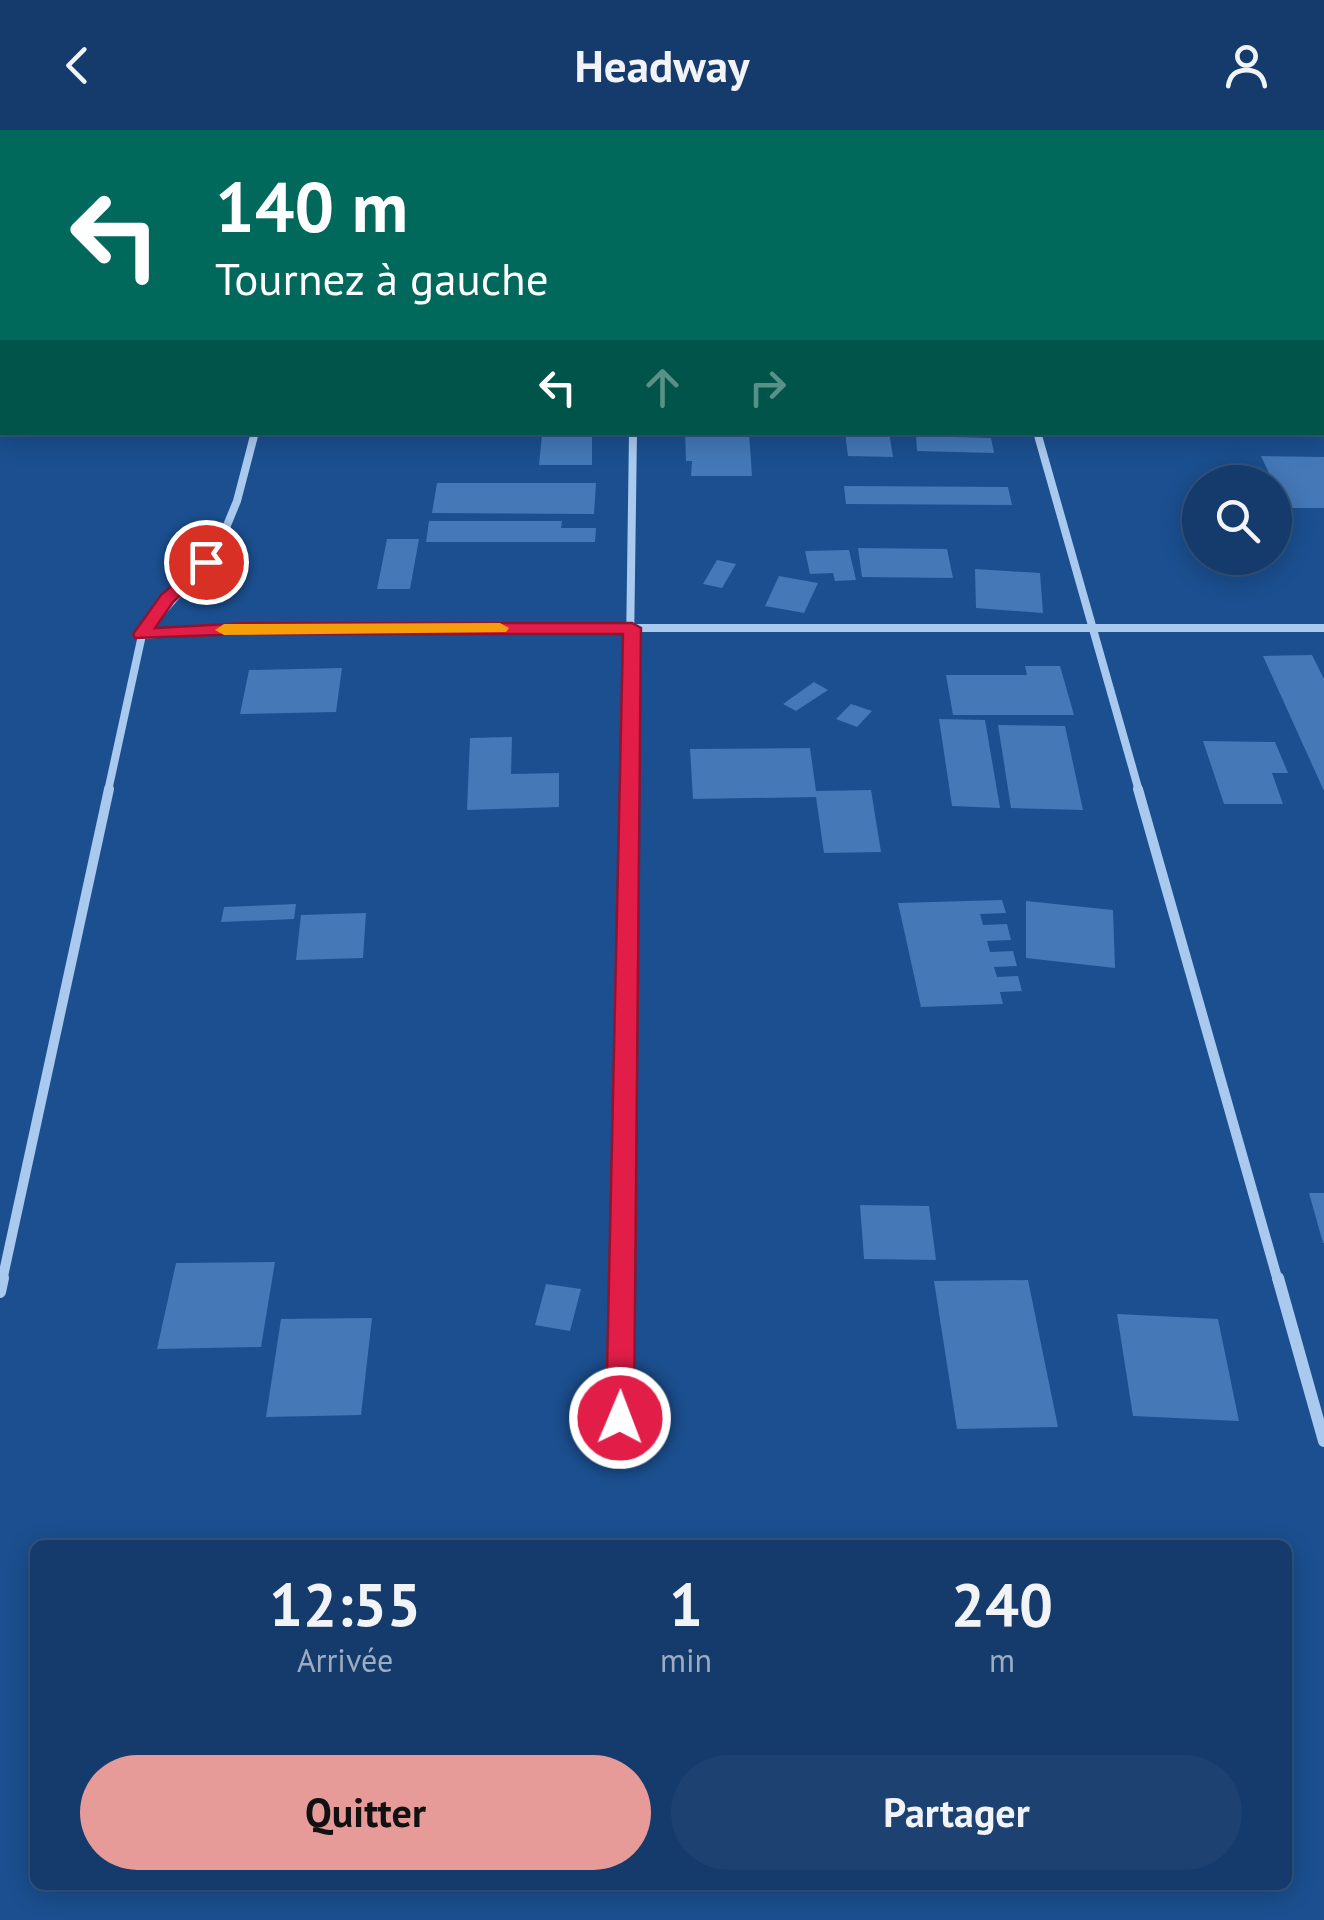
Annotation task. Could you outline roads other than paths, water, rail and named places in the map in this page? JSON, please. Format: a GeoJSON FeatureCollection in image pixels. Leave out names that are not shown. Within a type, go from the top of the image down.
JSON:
{"type":"FeatureCollection","features":[{"type":"Feature","properties":{"kind":"street"},"geometry":{"type":"LineString","coordinates":[[0,1292],[142,634],[167,599],[206,562],[236,505],[254,435]]}},
{"type":"Feature","properties":{"kind":"street"},"geometry":{"type":"LineString","coordinates":[[620,1458],[633,435]]}},
{"type":"Feature","properties":{"kind":"street"},"geometry":{"type":"LineString","coordinates":[[1038,435],[1324,1441]]}},
{"type":"Feature","properties":{"kind":"street"},"geometry":{"type":"LineString","coordinates":[[142,634],[246,628],[1324,628]]}}]}
